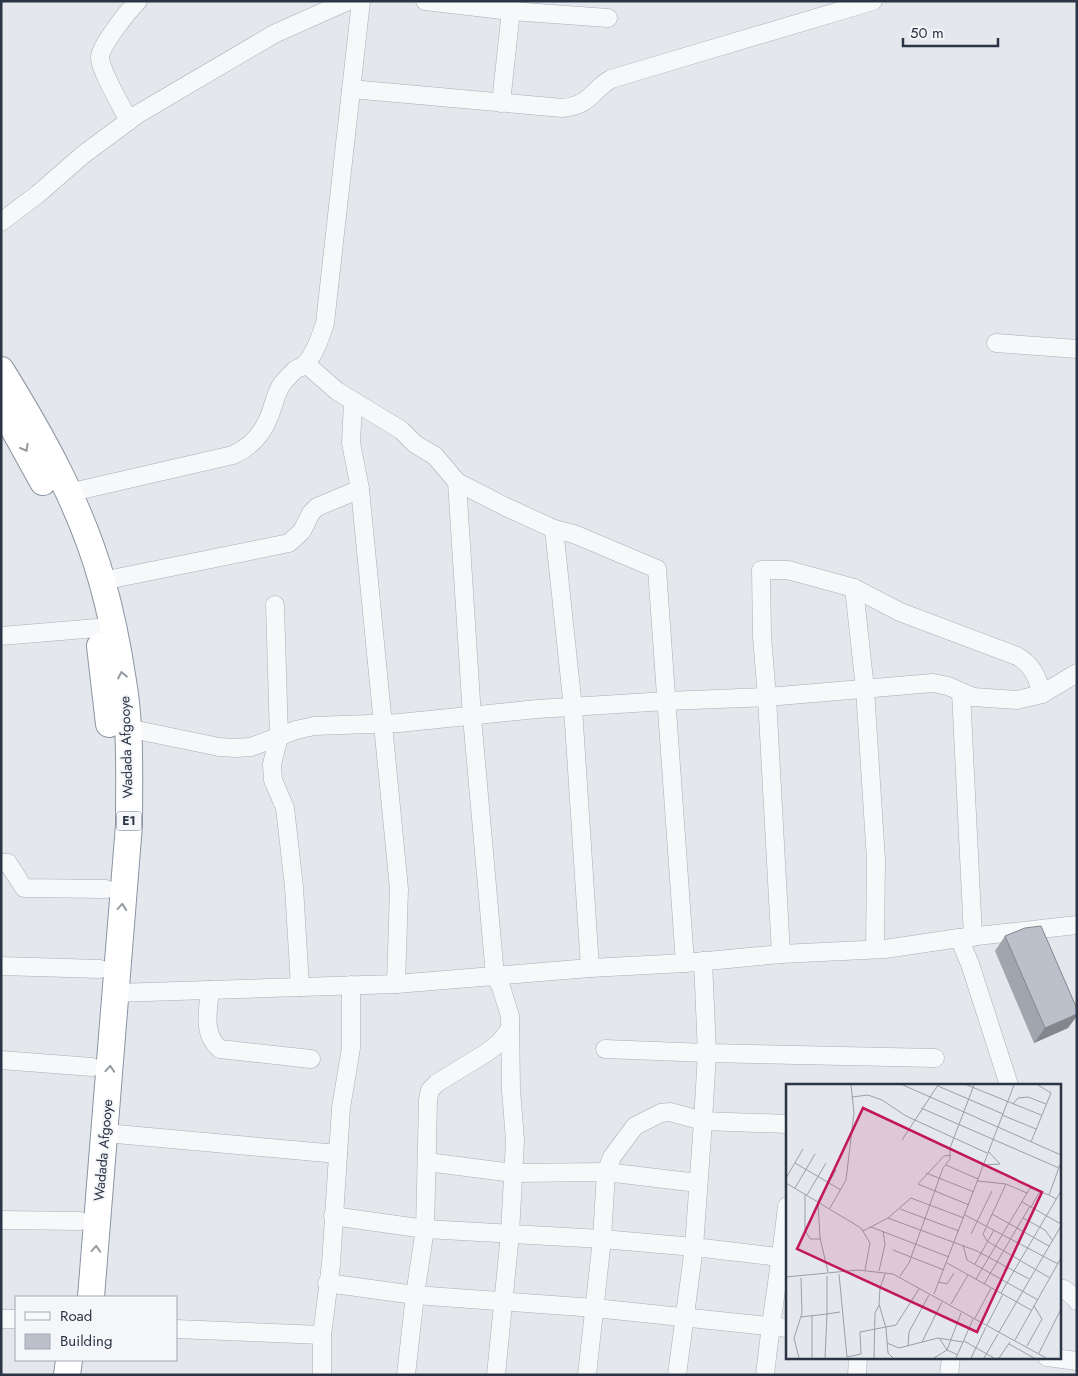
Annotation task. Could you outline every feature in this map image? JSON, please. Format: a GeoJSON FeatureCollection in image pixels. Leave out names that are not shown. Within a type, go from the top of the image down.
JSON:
{"type":"FeatureCollection","features":[{"type":"Feature","properties":{"kind":"highway","name":"Wadada Afgooye"},"geometry":{"type":"LineString","coordinates":[[1,370],[26,411],[68,493],[86,534],[102,581],[123,682],[127,728],[129,824],[91,1296]]}},
{"type":"Feature","properties":{"kind":"highway","name":"Wadada Afgooye"},"geometry":{"type":"LineString","coordinates":[[1,406],[58,511],[86,584],[97,628],[112,755],[111,818],[74,1296]]}},
{"type":"Feature","properties":{"kind":"highway"},"geometry":{"type":"LineString","coordinates":[[67,1375],[69,1361]]}},
{"type":"Feature","properties":{"kind":"highway"},"geometry":{"type":"LineString","coordinates":[[84,1375],[85,1361]]}},
{"type":"Feature","properties":{"kind":"street"},"geometry":{"type":"LineString","coordinates":[[128,121],[102,67],[99,56],[103,47],[138,1]]}},
{"type":"Feature","properties":{"kind":"street"},"geometry":{"type":"LineString","coordinates":[[1,222],[38,194],[84,154],[128,121],[274,34],[348,1]]}},
{"type":"Feature","properties":{"kind":"street"},"geometry":{"type":"LineString","coordinates":[[68,493],[241,452],[251,445],[262,431],[276,395],[283,383],[295,371],[306,364],[319,341],[325,323],[361,1]]}},
{"type":"Feature","properties":{"kind":"street"},"geometry":{"type":"LineString","coordinates":[[425,1],[512,6],[608,18]]}},
{"type":"Feature","properties":{"kind":"street"},"geometry":{"type":"LineString","coordinates":[[351,89],[562,108],[574,107],[587,101],[603,84],[617,77],[873,1]]}},
{"type":"Feature","properties":{"kind":"street"},"geometry":{"type":"LineString","coordinates":[[501,103],[512,6]]}},
{"type":"Feature","properties":{"kind":"street"},"geometry":{"type":"LineString","coordinates":[[996,343],[1077,349]]}},
{"type":"Feature","properties":{"kind":"street"},"geometry":{"type":"LineString","coordinates":[[306,364],[337,391],[401,430],[415,444],[435,456],[457,482],[554,529],[574,534],[657,569],[685,963]]}},
{"type":"Feature","properties":{"kind":"street"},"geometry":{"type":"LineString","coordinates":[[353,402],[351,443],[360,489],[384,724],[398,889],[396,984]]}},
{"type":"Feature","properties":{"kind":"street"},"geometry":{"type":"LineString","coordinates":[[457,482],[472,717],[496,976],[507,1004],[510,1029],[511,1090],[515,1140],[510,1234],[496,1375]]}},
{"type":"Feature","properties":{"kind":"street"},"geometry":{"type":"LineString","coordinates":[[102,581],[289,543],[302,532],[310,513],[317,507],[360,489]]}},
{"type":"Feature","properties":{"kind":"street"},"geometry":{"type":"LineString","coordinates":[[554,529],[573,708],[590,968]]}},
{"type":"Feature","properties":{"kind":"street"},"geometry":{"type":"LineString","coordinates":[[781,954],[762,637],[761,570],[788,570],[854,588],[900,612],[1017,656],[1026,662],[1036,675],[1042,694]]}},
{"type":"Feature","properties":{"kind":"street"},"geometry":{"type":"LineString","coordinates":[[854,588],[864,689],[876,860],[875,949]]}},
{"type":"Feature","properties":{"kind":"street"},"geometry":{"type":"LineString","coordinates":[[275,605],[279,737],[272,764],[273,780],[285,808],[294,887],[300,987]]}},
{"type":"Feature","properties":{"kind":"street"},"geometry":{"type":"LineString","coordinates":[[1,636],[97,628]]}},
{"type":"Feature","properties":{"kind":"street"},"geometry":{"type":"LineString","coordinates":[[127,728],[220,747],[236,748],[251,747],[296,730],[314,726],[384,724],[472,717],[537,709],[667,700],[767,697],[933,683],[973,697],[1017,700],[1042,694],[1077,673]]}},
{"type":"Feature","properties":{"kind":"street"},"geometry":{"type":"LineString","coordinates":[[961,692],[966,938],[970,964],[1009,1084]]}},
{"type":"Feature","properties":{"kind":"street"},"geometry":{"type":"LineString","coordinates":[[1,863],[8,863],[24,888],[106,889]]}},
{"type":"Feature","properties":{"kind":"street"},"geometry":{"type":"LineString","coordinates":[[115,993],[396,984],[590,968],[685,963],[781,954],[875,949],[1076,926]]}},
{"type":"Feature","properties":{"kind":"street"},"geometry":{"type":"LineString","coordinates":[[677,1375],[694,1247],[703,1121],[707,1053],[703,961]]}},
{"type":"Feature","properties":{"kind":"street"},"geometry":{"type":"LineString","coordinates":[[1,966],[100,969]]}},
{"type":"Feature","properties":{"kind":"street"},"geometry":{"type":"LineString","coordinates":[[322,1375],[322,1335],[330,1264],[342,1108],[350,1048],[351,985]]}},
{"type":"Feature","properties":{"kind":"street"},"geometry":{"type":"LineString","coordinates":[[210,990],[208,1031],[212,1042],[220,1049],[311,1059]]}},
{"type":"Feature","properties":{"kind":"street"},"geometry":{"type":"LineString","coordinates":[[406,1375],[425,1229],[428,1100],[430,1090],[437,1083],[486,1053],[499,1043],[510,1029]]}},
{"type":"Feature","properties":{"kind":"street"},"geometry":{"type":"LineString","coordinates":[[605,1049],[935,1058]]}},
{"type":"Feature","properties":{"kind":"street"},"geometry":{"type":"LineString","coordinates":[[1,1060],[92,1067]]}},
{"type":"Feature","properties":{"kind":"street"},"geometry":{"type":"LineString","coordinates":[[587,1375],[602,1239],[606,1172],[612,1157],[635,1126],[660,1113],[670,1112],[703,1121],[786,1124]]}},
{"type":"Feature","properties":{"kind":"street"},"geometry":{"type":"LineString","coordinates":[[105,1133],[338,1154]]}},
{"type":"Feature","properties":{"kind":"street"},"geometry":{"type":"LineString","coordinates":[[428,1162],[513,1173],[606,1172],[698,1182]]}},
{"type":"Feature","properties":{"kind":"street"},"geometry":{"type":"LineString","coordinates":[[333,1216],[425,1229],[602,1239],[694,1247],[784,1258]]}},
{"type":"Feature","properties":{"kind":"street"},"geometry":{"type":"LineString","coordinates":[[1,1220],[80,1221]]}},
{"type":"Feature","properties":{"kind":"street"},"geometry":{"type":"LineString","coordinates":[[766,1375],[778,1327],[786,1223]]}},
{"type":"Feature","properties":{"kind":"street"},"geometry":{"type":"LineString","coordinates":[[327,1283],[415,1295],[595,1308],[778,1327]]}},
{"type":"Feature","properties":{"kind":"street"},"geometry":{"type":"LineString","coordinates":[[1060,1289],[1064,1289],[1076,1298],[1077,1301]]}},
{"type":"Feature","properties":{"kind":"street"},"geometry":{"type":"LineString","coordinates":[[1,1319],[15,1318]]}},
{"type":"Feature","properties":{"kind":"street"},"geometry":{"type":"LineString","coordinates":[[178,1329],[322,1335]]}},
{"type":"Feature","properties":{"kind":"street"},"geometry":{"type":"LineString","coordinates":[[856,1375],[858,1358]]}},
{"type":"Feature","properties":{"kind":"street"},"geometry":{"type":"LineString","coordinates":[[949,1375],[951,1358]]}},
{"type":"Feature","properties":{"kind":"street"},"geometry":{"type":"LineString","coordinates":[[1054,1358],[1077,1361]]}},
{"type":"Feature","properties":{"kind":"building"},"geometry":{"type":"Polygon","coordinates":[[[1041,926],[1077,1009],[1077,1014],[1045,1028],[1005,936],[1025,928],[1041,926]]]}}]}
